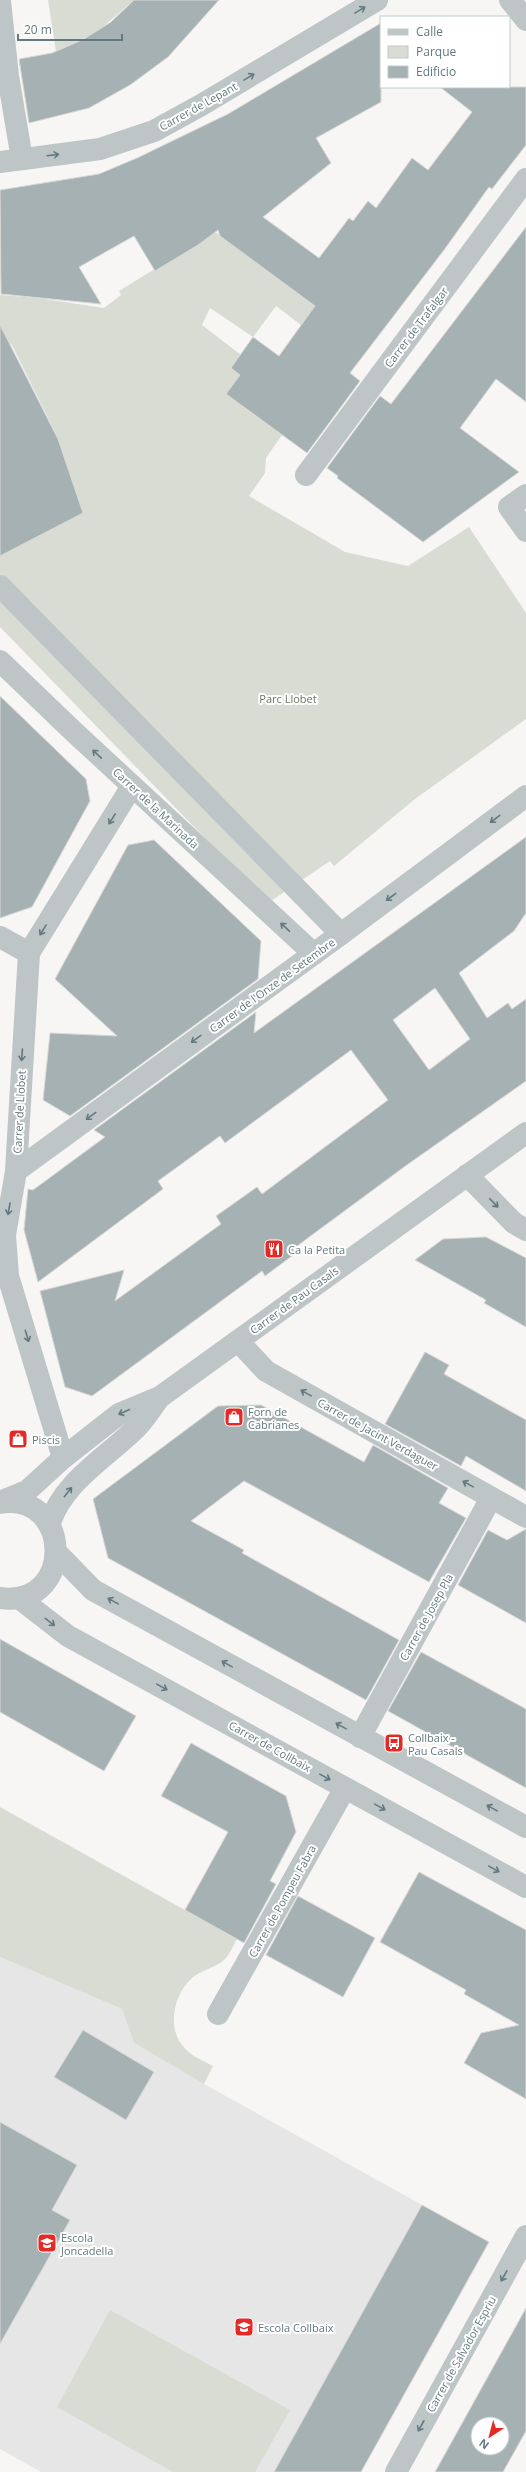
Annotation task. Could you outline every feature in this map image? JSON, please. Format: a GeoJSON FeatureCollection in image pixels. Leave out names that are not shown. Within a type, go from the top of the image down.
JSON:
{"type":"FeatureCollection","features":[{"type":"Feature","properties":{"kind":"street","name":"Carrer de Lepant"},"geometry":{"type":"LineString","coordinates":[[0,162],[100,149],[154,131],[203,104],[377,0]]}},
{"type":"Feature","properties":{"kind":"street"},"geometry":{"type":"LineString","coordinates":[[510,0],[526,20]]}},
{"type":"Feature","properties":{"kind":"street"},"geometry":{"type":"LineString","coordinates":[[0,1],[8,76],[22,159]]}},
{"type":"Feature","properties":{"kind":"street","name":"Carrer de Trafalgar"},"geometry":{"type":"LineString","coordinates":[[306,476],[526,179]]}},
{"type":"Feature","properties":{"kind":"street"},"geometry":{"type":"LineString","coordinates":[[526,495],[509,507],[526,530]]}},
{"type":"Feature","properties":{"kind":"street"},"geometry":{"type":"LineString","coordinates":[[0,586],[341,934]]}},
{"type":"Feature","properties":{"kind":"street","name":"Carrer de la Marinada"},"geometry":{"type":"LineString","coordinates":[[0,661],[132,786],[314,954]]}},
{"type":"Feature","properties":{"kind":"street","name":"Carrer de Llobet"},"geometry":{"type":"LineString","coordinates":[[63,1458],[8,1276],[2,1234],[16,1171],[29,953],[132,786]]}},
{"type":"Feature","properties":{"kind":"street","name":"Carrer de l'Onze de Setembre"},"geometry":{"type":"LineString","coordinates":[[16,1171],[314,954],[526,796]]}},
{"type":"Feature","properties":{"kind":"street"},"geometry":{"type":"LineString","coordinates":[[0,937],[29,953]]}},
{"type":"Feature","properties":{"kind":"street","name":"Carrer de Pau Casals"},"geometry":{"type":"LineString","coordinates":[[0,1503],[27,1491],[63,1458],[119,1414],[160,1397],[526,1133]]}},
{"type":"Feature","properties":{"kind":"street"},"geometry":{"type":"LineString","coordinates":[[468,1174],[514,1223],[526,1230]]}},
{"type":"Feature","properties":{"kind":"street","name":"Carrer de Jacint Verdaguer"},"geometry":{"type":"LineString","coordinates":[[238,1342],[266,1371],[526,1517]]}},
{"type":"Feature","properties":{"kind":"street","name":"Carrer de Pau Casals"},"geometry":{"type":"LineString","coordinates":[[49,1525],[55,1508],[83,1473],[133,1431],[160,1397]]}},
{"type":"Feature","properties":{"kind":"street","name":"Carrer de Josep Pla"},"geometry":{"type":"LineString","coordinates":[[360,1737],[492,1498]]}},
{"type":"Feature","properties":{"kind":"street"},"geometry":{"type":"LineString","coordinates":[[0,1503],[27,1506],[40,1514],[49,1525],[55,1539],[57,1554],[53,1569],[45,1582],[33,1592],[9,1598]]}},
{"type":"Feature","properties":{"kind":"street"},"geometry":{"type":"LineString","coordinates":[[57,1554],[93,1590],[526,1827]]}},
{"type":"Feature","properties":{"kind":"street","name":"Carrer de Collbaix"},"geometry":{"type":"LineString","coordinates":[[9,1598],[68,1636],[526,1887]]}},
{"type":"Feature","properties":{"kind":"street","name":"Carrer de Pompeu Fabra"},"geometry":{"type":"LineString","coordinates":[[218,2014],[345,1788]]}},
{"type":"Feature","properties":{"kind":"street","name":"Carrer de Salvador Espriu"},"geometry":{"type":"LineString","coordinates":[[396,2472],[526,2236]]}},
{"type":"Feature","properties":{"kind":"shaded area","name":"Escola Collbaix"},"geometry":{"type":"Polygon","coordinates":[[[0,1957],[122,2009],[134,2043],[204,2084],[489,2242],[361,2472],[41,2472],[0,2449],[0,1957]]]}},
{"type":"Feature","properties":{"kind":"green space"},"geometry":{"type":"Polygon","coordinates":[[[48,0],[134,0],[97,32],[56,51],[48,0]]]}},
{"type":"Feature","properties":{"kind":"green space","name":"Parc Llobet"},"geometry":{"type":"Polygon","coordinates":[[[215,232],[319,309],[305,328],[276,306],[253,337],[210,308],[202,325],[241,355],[240,375],[226,394],[282,435],[266,458],[265,473],[249,496],[345,552],[408,566],[469,527],[526,613],[526,719],[415,799],[334,866],[330,861],[268,903],[0,627],[0,556],[83,513],[56,434],[12,345],[0,336],[0,295],[38,298],[104,308],[121,295],[119,291],[215,232]]]}},
{"type":"Feature","properties":{"kind":"green space"},"geometry":{"type":"Polygon","coordinates":[[[0,1807],[237,1939],[226,1958],[192,1978],[186,1985],[177,2001],[174,2020],[177,2037],[185,2049],[192,2055],[213,2066],[204,2084],[134,2043],[122,2009],[0,1957],[0,1807]]]}},
{"type":"Feature","properties":{"kind":"green space"},"geometry":{"type":"Polygon","coordinates":[[[110,2310],[290,2410],[255,2472],[173,2472],[57,2407],[110,2310]]]}},
{"type":"Feature","properties":{"kind":"building"},"geometry":{"type":"Polygon","coordinates":[[[134,0],[219,0],[168,57],[130,85],[89,108],[29,123],[19,59],[52,53],[84,39],[111,22],[134,0]]]}},
{"type":"Feature","properties":{"kind":"building"},"geometry":{"type":"Polygon","coordinates":[[[380,24],[381,102],[316,138],[331,163],[263,217],[319,258],[349,218],[353,221],[368,201],[376,208],[412,158],[428,170],[472,112],[441,88],[526,87],[526,145],[492,189],[489,187],[444,250],[350,373],[360,381],[307,453],[226,394],[240,375],[231,368],[253,337],[279,356],[315,306],[220,236],[218,230],[198,245],[155,271],[134,236],[79,267],[101,304],[1,294],[0,190],[99,174],[137,158],[228,114],[380,24]]]}},
{"type":"Feature","properties":{"kind":"building"},"geometry":{"type":"Polygon","coordinates":[[[526,227],[526,402],[496,379],[460,428],[519,472],[423,542],[337,478],[338,476],[327,468],[380,396],[391,404],[526,227]]]}},
{"type":"Feature","properties":{"kind":"building"},"geometry":{"type":"Polygon","coordinates":[[[0,325],[58,439],[83,513],[0,556],[0,325]]]}},
{"type":"Feature","properties":{"kind":"building"},"geometry":{"type":"Polygon","coordinates":[[[0,696],[86,779],[90,801],[32,907],[0,918],[0,696]]]}},
{"type":"Feature","properties":{"kind":"building"},"geometry":{"type":"Polygon","coordinates":[[[526,837],[526,913],[514,931],[459,973],[487,1018],[508,1003],[512,1009],[526,999],[526,1081],[404,1167],[293,1249],[296,1253],[265,1276],[262,1271],[92,1396],[65,1387],[40,1291],[124,1270],[115,1301],[221,1224],[216,1216],[257,1187],[262,1194],[388,1100],[351,1050],[225,1143],[220,1136],[158,1181],[163,1189],[38,1282],[24,1230],[28,1189],[33,1190],[105,1137],[94,1130],[256,1012],[254,1033],[526,837]],[[435,988],[393,1020],[429,1070],[470,1039],[435,988]]]}},
{"type":"Feature","properties":{"kind":"building"},"geometry":{"type":"Polygon","coordinates":[[[154,840],[261,941],[258,979],[70,1116],[43,1100],[50,1033],[117,1036],[55,979],[128,845],[154,840]]]}},
{"type":"Feature","properties":{"kind":"building"},"geometry":{"type":"Polygon","coordinates":[[[486,1237],[526,1258],[526,1327],[484,1303],[486,1300],[415,1260],[443,1239],[486,1237]]]}},
{"type":"Feature","properties":{"kind":"building"},"geometry":{"type":"Polygon","coordinates":[[[425,1352],[449,1365],[444,1374],[526,1420],[526,1491],[466,1456],[461,1466],[385,1424],[425,1352]]]}},
{"type":"Feature","properties":{"kind":"building"},"geometry":{"type":"Polygon","coordinates":[[[261,1405],[364,1462],[373,1445],[448,1488],[439,1503],[466,1518],[429,1582],[244,1481],[191,1521],[244,1550],[242,1553],[399,1640],[366,1700],[108,1558],[93,1499],[218,1406],[261,1405]]]}},
{"type":"Feature","properties":{"kind":"building"},"geometry":{"type":"Polygon","coordinates":[[[526,1529],[526,1623],[458,1585],[488,1530],[507,1540],[526,1529]]]}},
{"type":"Feature","properties":{"kind":"building"},"geometry":{"type":"Polygon","coordinates":[[[0,1639],[136,1716],[104,1771],[0,1712],[0,1639]]]}},
{"type":"Feature","properties":{"kind":"building"},"geometry":{"type":"Polygon","coordinates":[[[421,1652],[526,1709],[526,1788],[388,1711],[421,1652]]]}},
{"type":"Feature","properties":{"kind":"building"},"geometry":{"type":"Polygon","coordinates":[[[191,1743],[286,1796],[296,1832],[270,1881],[276,1884],[244,1943],[185,1910],[228,1832],[161,1796],[191,1743]]]}},
{"type":"Feature","properties":{"kind":"building"},"geometry":{"type":"Polygon","coordinates":[[[419,1872],[526,1930],[526,2099],[464,2063],[481,2033],[519,2025],[464,1994],[466,1990],[380,1942],[419,1872]]]}},
{"type":"Feature","properties":{"kind":"building"},"geometry":{"type":"Polygon","coordinates":[[[298,1896],[375,1938],[343,1997],[266,1955],[298,1896]]]}},
{"type":"Feature","properties":{"kind":"building"},"geometry":{"type":"Polygon","coordinates":[[[83,2030],[154,2072],[126,2120],[54,2077],[83,2030]]]}},
{"type":"Feature","properties":{"kind":"building"},"geometry":{"type":"Polygon","coordinates":[[[0,2122],[77,2165],[52,2210],[70,2220],[0,2344],[0,2122]]]}},
{"type":"Feature","properties":{"kind":"building"},"geometry":{"type":"Polygon","coordinates":[[[422,2205],[489,2242],[361,2472],[274,2472],[422,2205]]]}},
{"type":"Feature","properties":{"kind":"building"},"geometry":{"type":"Polygon","coordinates":[[[526,2308],[526,2431],[503,2472],[435,2472],[526,2308]]]}},
{"type":"Feature","properties":{"kind":"place","name":"Ca la Petita"},"geometry":{"type":"Point","coordinates":[274,1249]}},
{"type":"Feature","properties":{"kind":"place","name":"Forn de Cabrianes"},"geometry":{"type":"Point","coordinates":[234,1417]}},
{"type":"Feature","properties":{"kind":"place","name":"Piscis"},"geometry":{"type":"Point","coordinates":[18,1439]}},
{"type":"Feature","properties":{"kind":"place","name":"Collbaix - Pau Casals"},"geometry":{"type":"Point","coordinates":[394,1743]}},
{"type":"Feature","properties":{"kind":"place","name":"Escola Joncadella"},"geometry":{"type":"Point","coordinates":[47,2243]}},
{"type":"Feature","properties":{"kind":"place","name":"Escola Collbaix"},"geometry":{"type":"Point","coordinates":[244,2327]}}]}
